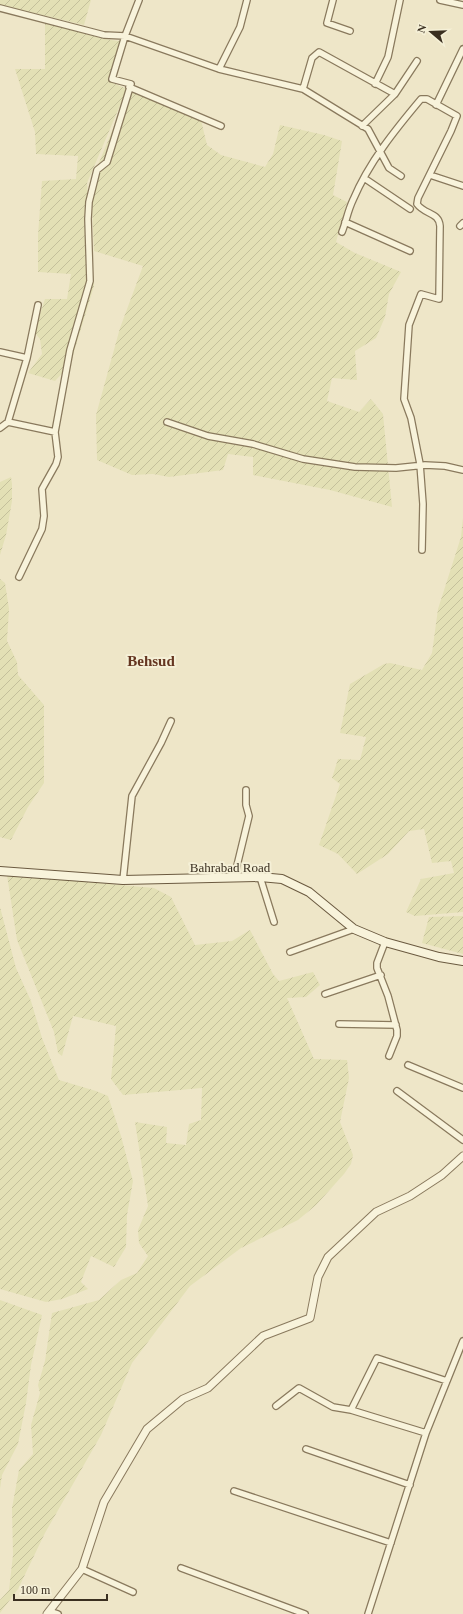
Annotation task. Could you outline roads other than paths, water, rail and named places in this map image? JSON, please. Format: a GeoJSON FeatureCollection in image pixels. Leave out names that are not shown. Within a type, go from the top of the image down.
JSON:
{"type":"FeatureCollection","features":[{"type":"Feature","properties":{"kind":"main road","name":"Bahrabad Road"},"geometry":{"type":"LineString","coordinates":[[0,871],[123,880],[260,877],[282,879],[309,892],[354,929],[385,942],[439,957],[463,961]]}},
{"type":"Feature","properties":{"kind":"street"},"geometry":{"type":"LineString","coordinates":[[18,577],[42,529],[44,516],[42,489],[56,464],[58,457],[55,432],[70,350],[90,281],[89,202],[97,170],[107,162],[129,88],[130,84],[112,79],[125,36],[140,0]]}},
{"type":"Feature","properties":{"kind":"street"},"geometry":{"type":"LineString","coordinates":[[219,69],[240,27],[247,0]]}},
{"type":"Feature","properties":{"kind":"street"},"geometry":{"type":"LineString","coordinates":[[334,0],[327,23],[350,31]]}},
{"type":"Feature","properties":{"kind":"street"},"geometry":{"type":"LineString","coordinates":[[375,84],[388,57],[400,0]]}},
{"type":"Feature","properties":{"kind":"street"},"geometry":{"type":"LineString","coordinates":[[440,0],[457,1],[463,5]]}},
{"type":"Feature","properties":{"kind":"street"},"geometry":{"type":"LineString","coordinates":[[0,8],[104,35],[125,36],[219,69],[303,89],[368,129],[389,168],[401,176]]}},
{"type":"Feature","properties":{"kind":"street"},"geometry":{"type":"LineString","coordinates":[[436,105],[463,49]]}},
{"type":"Feature","properties":{"kind":"street"},"geometry":{"type":"LineString","coordinates":[[303,89],[312,58],[319,52],[395,94]]}},
{"type":"Feature","properties":{"kind":"street"},"geometry":{"type":"LineString","coordinates":[[362,126],[395,94],[417,61]]}},
{"type":"Feature","properties":{"kind":"street"},"geometry":{"type":"LineString","coordinates":[[129,88],[221,126]]}},
{"type":"Feature","properties":{"kind":"street"},"geometry":{"type":"LineString","coordinates":[[342,232],[352,200],[380,150],[421,99],[427,99],[457,116],[418,198],[417,204],[421,210],[437,217],[440,220],[438,299],[421,294],[409,325],[404,399],[411,418],[420,464],[423,504],[422,550]]}},
{"type":"Feature","properties":{"kind":"street"},"geometry":{"type":"LineString","coordinates":[[430,175],[463,186]]}},
{"type":"Feature","properties":{"kind":"street"},"geometry":{"type":"LineString","coordinates":[[364,178],[410,209]]}},
{"type":"Feature","properties":{"kind":"street"},"geometry":{"type":"LineString","coordinates":[[346,222],[410,251]]}},
{"type":"Feature","properties":{"kind":"street"},"geometry":{"type":"LineString","coordinates":[[0,428],[8,422],[27,358],[38,305]]}},
{"type":"Feature","properties":{"kind":"street"},"geometry":{"type":"LineString","coordinates":[[0,352],[27,358]]}},
{"type":"Feature","properties":{"kind":"street"},"geometry":{"type":"LineString","coordinates":[[8,422],[55,432]]}},
{"type":"Feature","properties":{"kind":"street"},"geometry":{"type":"LineString","coordinates":[[167,422],[208,436],[253,444],[303,459],[355,467],[396,468],[420,464],[446,466],[463,470]]}},
{"type":"Feature","properties":{"kind":"street"},"geometry":{"type":"LineString","coordinates":[[123,880],[132,796],[161,743],[171,721]]}},
{"type":"Feature","properties":{"kind":"street"},"geometry":{"type":"LineString","coordinates":[[234,878],[249,816],[246,805],[246,790]]}},
{"type":"Feature","properties":{"kind":"street"},"geometry":{"type":"LineString","coordinates":[[260,877],[274,922]]}},
{"type":"Feature","properties":{"kind":"street"},"geometry":{"type":"LineString","coordinates":[[290,952],[354,929]]}},
{"type":"Feature","properties":{"kind":"street"},"geometry":{"type":"LineString","coordinates":[[385,942],[377,963],[377,968],[388,996],[397,1030],[397,1036],[389,1056]]}},
{"type":"Feature","properties":{"kind":"street"},"geometry":{"type":"LineString","coordinates":[[325,994],[381,975]]}},
{"type":"Feature","properties":{"kind":"street"},"geometry":{"type":"LineString","coordinates":[[339,1024],[396,1024]]}},
{"type":"Feature","properties":{"kind":"street"},"geometry":{"type":"LineString","coordinates":[[408,1065],[463,1088]]}},
{"type":"Feature","properties":{"kind":"street"},"geometry":{"type":"LineString","coordinates":[[397,1091],[463,1140]]}},
{"type":"Feature","properties":{"kind":"street"},"geometry":{"type":"LineString","coordinates":[[58,1614],[48,1612],[82,1569],[104,1502],[147,1428],[183,1399],[208,1388],[263,1336],[310,1318],[318,1277],[328,1257],[376,1212],[416,1192],[442,1176],[463,1156]]}},
{"type":"Feature","properties":{"kind":"street"},"geometry":{"type":"LineString","coordinates":[[368,1614],[426,1433],[463,1341]]}},
{"type":"Feature","properties":{"kind":"street"},"geometry":{"type":"LineString","coordinates":[[351,1410],[377,1358],[447,1380]]}},
{"type":"Feature","properties":{"kind":"street"},"geometry":{"type":"LineString","coordinates":[[276,1406],[298,1388],[333,1407],[351,1410],[426,1433]]}},
{"type":"Feature","properties":{"kind":"street"},"geometry":{"type":"LineString","coordinates":[[306,1449],[410,1485]]}},
{"type":"Feature","properties":{"kind":"street"},"geometry":{"type":"LineString","coordinates":[[234,1491],[391,1543]]}},
{"type":"Feature","properties":{"kind":"street"},"geometry":{"type":"LineString","coordinates":[[181,1568],[305,1614]]}},
{"type":"Feature","properties":{"kind":"street"},"geometry":{"type":"LineString","coordinates":[[82,1569],[133,1592]]}},
{"type":"Feature","properties":{"kind":"district","name":"Behsud"},"geometry":{"type":"Point","coordinates":[151,661]}}]}
